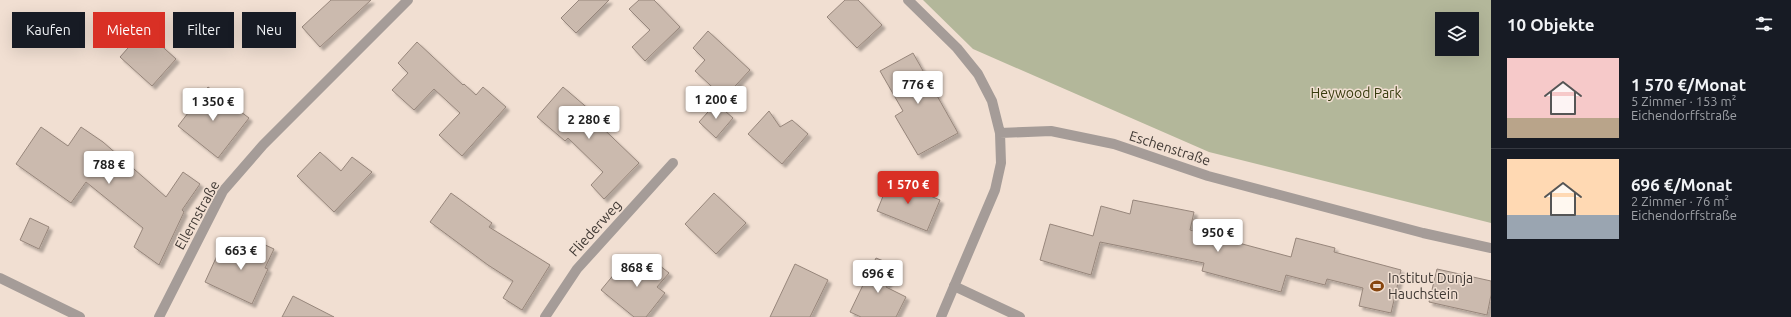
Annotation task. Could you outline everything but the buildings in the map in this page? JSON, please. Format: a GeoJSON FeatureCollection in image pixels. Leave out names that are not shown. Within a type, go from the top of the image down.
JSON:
{"type":"FeatureCollection","features":[{"type":"Feature","properties":{"kind":"street","name":"Ellernstraße"},"geometry":{"type":"LineString","coordinates":[[159,317],[223,191],[263,145],[408,0]]}},
{"type":"Feature","properties":{"kind":"street"},"geometry":{"type":"LineString","coordinates":[[908,0],[957,48],[978,74],[992,101],[1000,133],[1001,163],[995,190],[941,317]]}},
{"type":"Feature","properties":{"kind":"street","name":"Eschenstraße"},"geometry":{"type":"LineString","coordinates":[[1000,133],[1051,131],[1114,144],[1208,176],[1423,233],[1491,248]]}},
{"type":"Feature","properties":{"kind":"street","name":"Fliederweg"},"geometry":{"type":"LineString","coordinates":[[545,317],[577,269],[673,164]]}},
{"type":"Feature","properties":{"kind":"street"},"geometry":{"type":"LineString","coordinates":[[0,278],[80,317]]}},
{"type":"Feature","properties":{"kind":"street"},"geometry":{"type":"LineString","coordinates":[[954,286],[1020,317]]}},
{"type":"Feature","properties":{"kind":"green space","name":"Heywood Park"},"geometry":{"type":"Polygon","coordinates":[[[923,0],[1491,0],[1491,223],[1209,152],[973,49],[923,0]]]}},
{"type":"Feature","properties":{"kind":"place","name":"Institut Dunja Hauchstein"},"geometry":{"type":"Point","coordinates":[1377,286]}}]}
